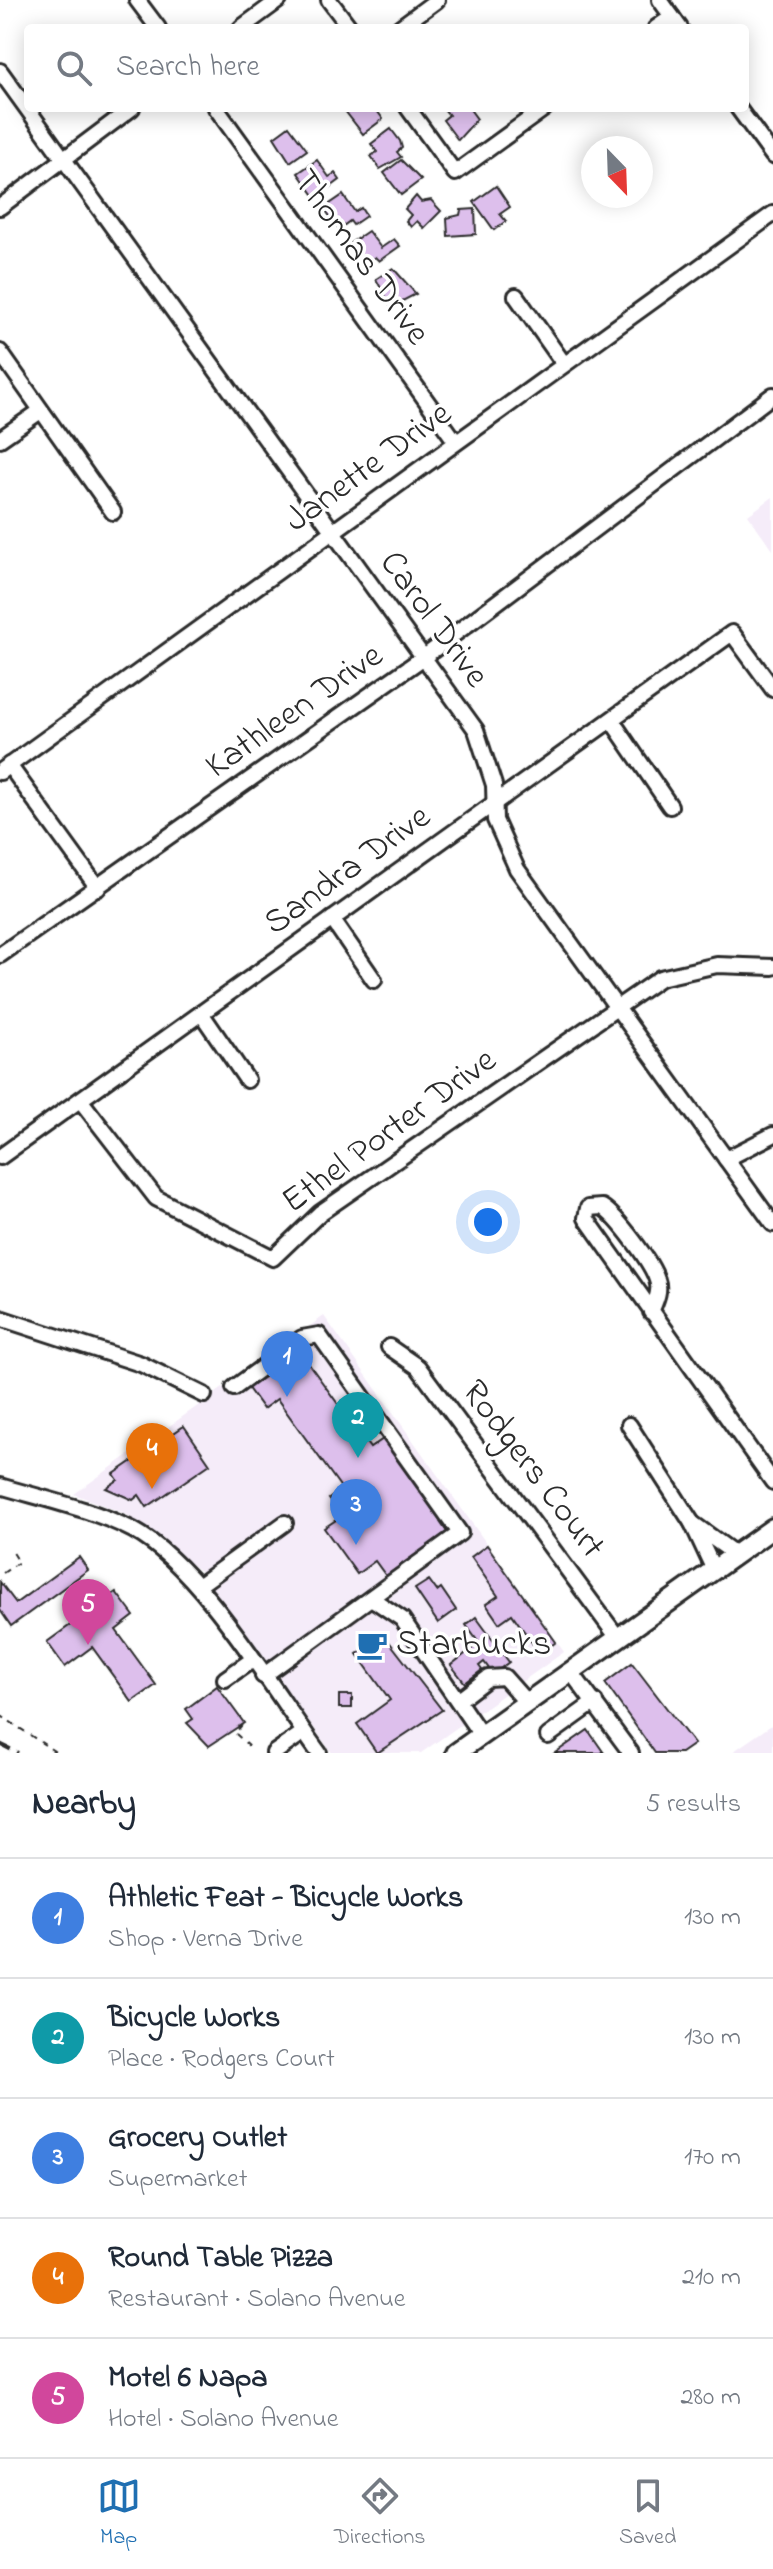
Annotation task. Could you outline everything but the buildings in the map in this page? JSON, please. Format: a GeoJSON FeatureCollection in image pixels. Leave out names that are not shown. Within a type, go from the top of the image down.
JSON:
{"type":"FeatureCollection","features":[{"type":"Feature","properties":{"kind":"main road"},"geometry":{"type":"LineString","coordinates":[[472,1746],[527,1703],[773,1528]]}},
{"type":"Feature","properties":{"kind":"street"},"geometry":{"type":"LineString","coordinates":[[137,0],[155,24]]}},
{"type":"Feature","properties":{"kind":"street"},"geometry":{"type":"LineString","coordinates":[[246,24],[279,0]]}},
{"type":"Feature","properties":{"kind":"street"},"geometry":{"type":"LineString","coordinates":[[329,0],[347,24]]}},
{"type":"Feature","properties":{"kind":"street"},"geometry":{"type":"LineString","coordinates":[[404,24],[437,0]]}},
{"type":"Feature","properties":{"kind":"street"},"geometry":{"type":"LineString","coordinates":[[660,0],[676,22]]}},
{"type":"Feature","properties":{"kind":"street","name":"Carol Drive"},"geometry":{"type":"LineString","coordinates":[[0,71],[24,104]]}},
{"type":"Feature","properties":{"kind":"street","name":"Carol Drive"},"geometry":{"type":"LineString","coordinates":[[30,112],[476,730],[494,785],[495,820],[517,869],[773,1224]]}},
{"type":"Feature","properties":{"kind":"street"},"geometry":{"type":"LineString","coordinates":[[0,207],[127,112]]}},
{"type":"Feature","properties":{"kind":"street","name":"Thomas Drive"},"geometry":{"type":"LineString","coordinates":[[219,112],[456,442]]}},
{"type":"Feature","properties":{"kind":"street"},"geometry":{"type":"LineString","coordinates":[[411,112],[455,173],[539,112]]}},
{"type":"Feature","properties":{"kind":"street"},"geometry":{"type":"LineString","coordinates":[[741,112],[773,156]]}},
{"type":"Feature","properties":{"kind":"street","name":"Janette Drive"},"geometry":{"type":"LineString","coordinates":[[4,768],[773,214]]}},
{"type":"Feature","properties":{"kind":"street"},"geometry":{"type":"LineString","coordinates":[[516,296],[564,364]]}},
{"type":"Feature","properties":{"kind":"street"},"geometry":{"type":"LineString","coordinates":[[0,352],[39,412],[113,512]]}},
{"type":"Feature","properties":{"kind":"street","name":"Kathleen Drive"},"geometry":{"type":"LineString","coordinates":[[0,955],[424,657],[773,395]]}},
{"type":"Feature","properties":{"kind":"street"},"geometry":{"type":"LineString","coordinates":[[0,439],[39,412]]}},
{"type":"Feature","properties":{"kind":"street","name":"Sandra Drive"},"geometry":{"type":"LineString","coordinates":[[0,1157],[732,633],[773,689]]}},
{"type":"Feature","properties":{"kind":"street"},"geometry":{"type":"LineString","coordinates":[[612,721],[670,806]]}},
{"type":"Feature","properties":{"kind":"street"},"geometry":{"type":"LineString","coordinates":[[4,768],[98,888]]}},
{"type":"Feature","properties":{"kind":"street"},"geometry":{"type":"LineString","coordinates":[[332,919],[374,980]]}},
{"type":"Feature","properties":{"kind":"street","name":"Ethel Porter Drive"},"geometry":{"type":"LineString","coordinates":[[81,1101],[156,1198],[273,1258],[320,1213],[660,978],[717,965],[773,967]]}},
{"type":"Feature","properties":{"kind":"street"},"geometry":{"type":"LineString","coordinates":[[201,1013],[247,1080]]}},
{"type":"Feature","properties":{"kind":"street"},"geometry":{"type":"LineString","coordinates":[[726,1159],[740,1149],[773,1135]]}},
{"type":"Feature","properties":{"kind":"street"},"geometry":{"type":"LineString","coordinates":[[651,1312],[658,1289],[656,1276],[614,1217],[602,1207],[588,1208],[586,1218],[651,1312],[773,1482]]}},
{"type":"Feature","properties":{"kind":"street"},"geometry":{"type":"LineString","coordinates":[[0,1318],[141,1364],[204,1395]]}},
{"type":"Feature","properties":{"kind":"street"},"geometry":{"type":"LineString","coordinates":[[234,1388],[302,1338],[319,1335],[460,1533],[263,1676]]}},
{"type":"Feature","properties":{"kind":"street","name":"Rodgers Court"},"geometry":{"type":"LineString","coordinates":[[389,1347],[418,1367],[618,1638]]}},
{"type":"Feature","properties":{"kind":"street"},"geometry":{"type":"LineString","coordinates":[[629,1425],[692,1523],[714,1570]]}},
{"type":"Feature","properties":{"kind":"street"},"geometry":{"type":"LineString","coordinates":[[0,1486],[134,1531],[159,1548],[198,1586],[319,1753]]}},
{"type":"Feature","properties":{"kind":"street"},"geometry":{"type":"LineString","coordinates":[[198,1586],[285,1523]]}},
{"type":"Feature","properties":{"kind":"street"},"geometry":{"type":"LineString","coordinates":[[692,1523],[735,1554]]}},
{"type":"Feature","properties":{"kind":"street"},"geometry":{"type":"LineString","coordinates":[[371,1598],[402,1619],[459,1700],[472,1746]]}},
{"type":"Feature","properties":{"kind":"street"},"geometry":{"type":"LineString","coordinates":[[225,1679],[252,1660]]}},
{"type":"Feature","properties":{"kind":"street"},"geometry":{"type":"LineString","coordinates":[[571,1672],[631,1753]]}},
{"type":"Feature","properties":{"kind":"street"},"geometry":{"type":"LineString","coordinates":[[459,1700],[488,1678],[504,1677],[527,1703]]}},
{"type":"Feature","properties":{"kind":"street"},"geometry":{"type":"LineString","coordinates":[[548,1736],[595,1702]]}},
{"type":"Feature","properties":{"kind":"street"},"geometry":{"type":"LineString","coordinates":[[274,1753],[304,1732]]}},
{"type":"Feature","properties":{"kind":"path"},"geometry":{"type":"LineString","coordinates":[[3,1573],[19,1562],[12,1551]]}},
{"type":"Feature","properties":{"kind":"path"},"geometry":{"type":"LineString","coordinates":[[0,1715],[57,1753]]}},
{"type":"Feature","properties":{"kind":"path"},"geometry":{"type":"LineString","coordinates":[[242,1725],[235,1733],[252,1749]]}},
{"type":"Feature","properties":{"kind":"shaded area"},"geometry":{"type":"Polygon","coordinates":[[[773,497],[773,550],[748,515],[773,497]]]}},
{"type":"Feature","properties":{"kind":"shaded area"},"geometry":{"type":"Polygon","coordinates":[[[324,1316],[564,1652],[421,1753],[332,1753],[200,1571],[126,1514],[74,1494],[324,1316]]]}},
{"type":"Feature","properties":{"kind":"shaded area"},"geometry":{"type":"Polygon","coordinates":[[[773,1724],[773,1753],[731,1753],[773,1724]]]}},
{"type":"Feature","properties":{"kind":"railway"},"geometry":{"type":"LineString","coordinates":[[0,1744],[18,1753]]}},
{"type":"Feature","properties":{"kind":"place","name":"Athletic Feat - Bicycle Works"},"geometry":{"type":"Point","coordinates":[287,1397]}},
{"type":"Feature","properties":{"kind":"place","name":"Bicycle Works"},"geometry":{"type":"Point","coordinates":[358,1458]}},
{"type":"Feature","properties":{"kind":"place","name":"Round Table Pizza"},"geometry":{"type":"Point","coordinates":[152,1489]}},
{"type":"Feature","properties":{"kind":"place","name":"Grocery Outlet"},"geometry":{"type":"Point","coordinates":[356,1545]}},
{"type":"Feature","properties":{"kind":"place","name":"Motel 6 Napa"},"geometry":{"type":"Point","coordinates":[88,1645]}},
{"type":"Feature","properties":{"kind":"place","name":"Starbucks"},"geometry":{"type":"Point","coordinates":[372,1645]}}]}
